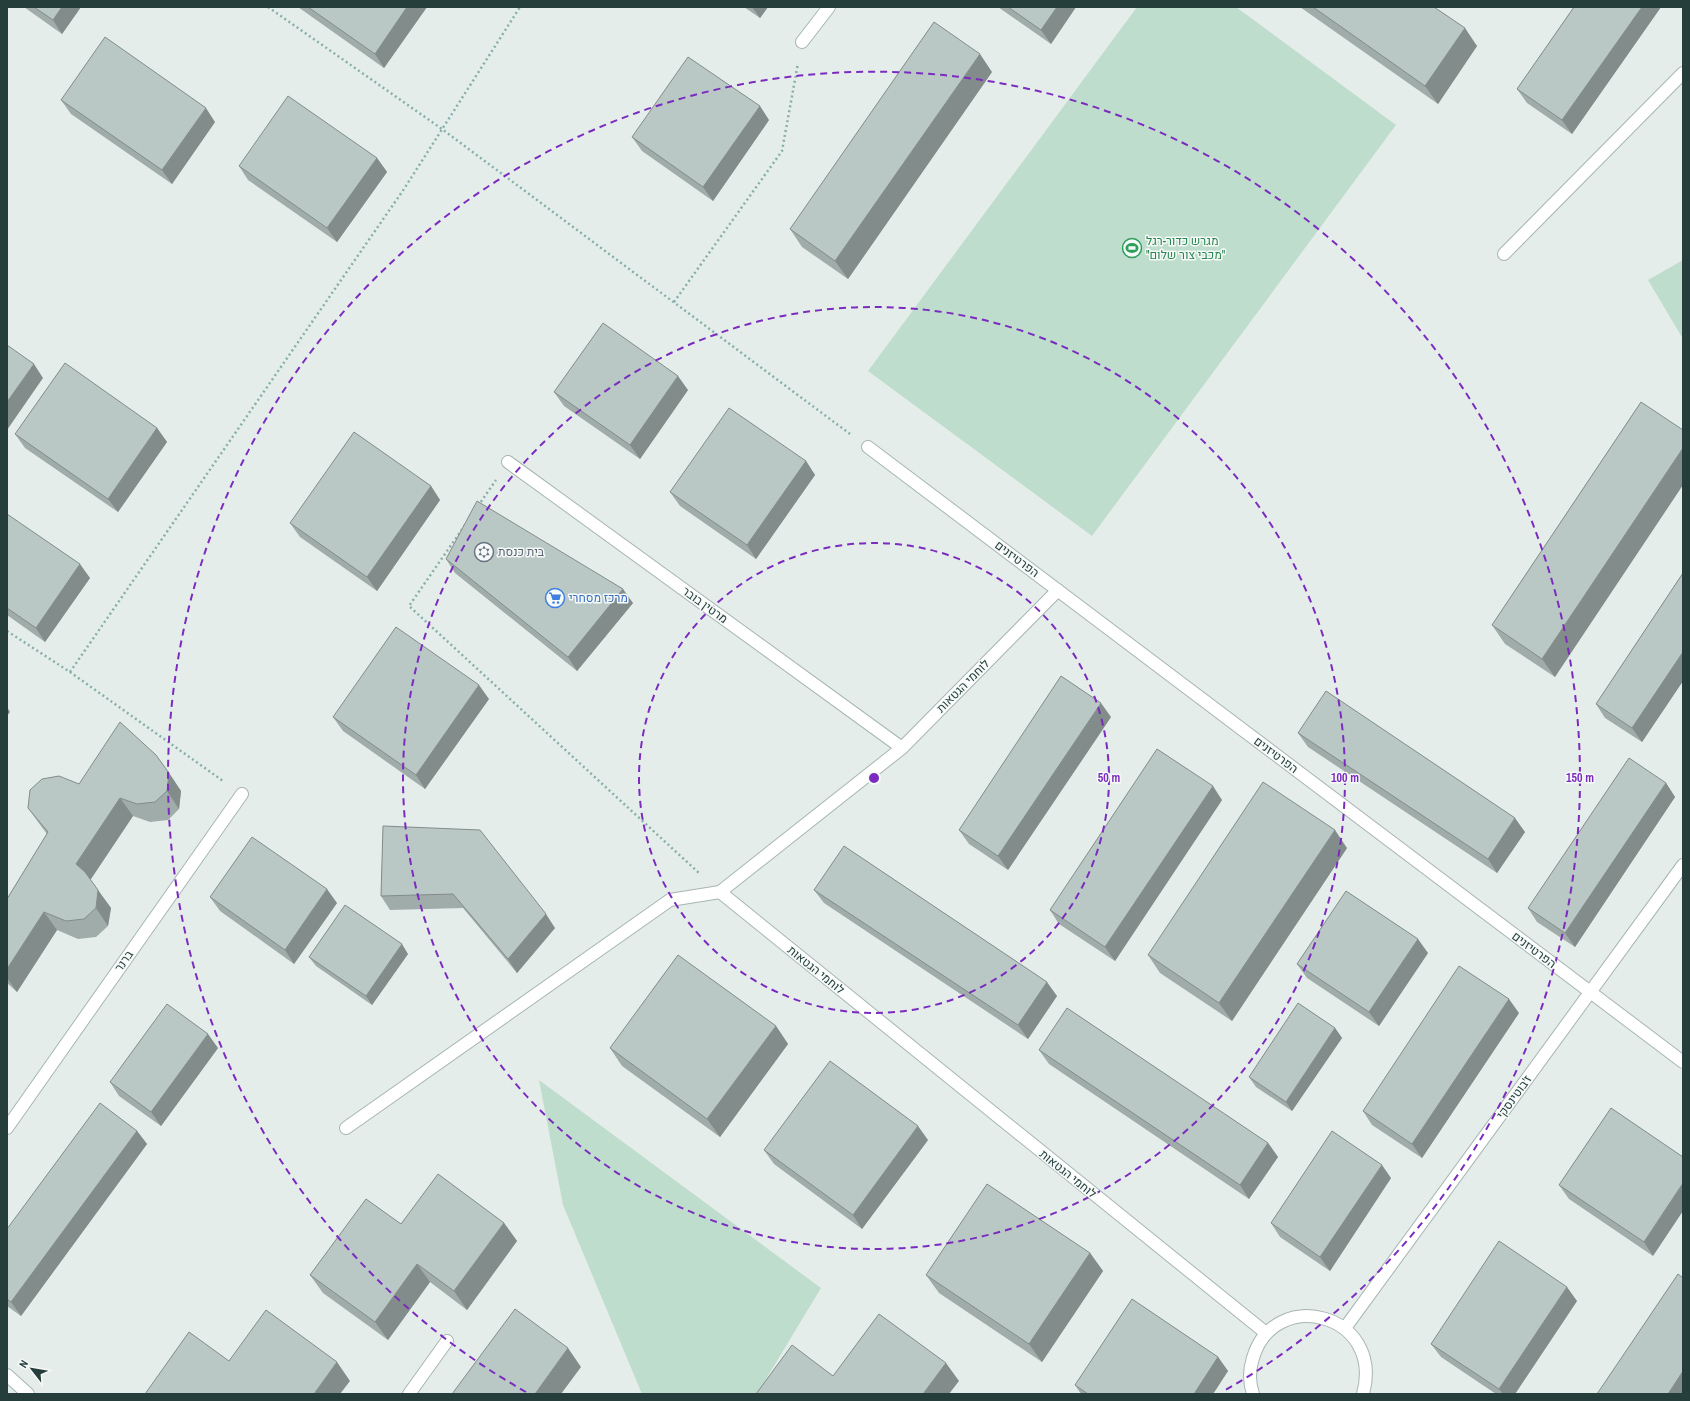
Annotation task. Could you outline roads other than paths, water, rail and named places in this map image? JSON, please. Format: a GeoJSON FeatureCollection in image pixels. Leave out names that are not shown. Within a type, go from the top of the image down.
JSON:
{"type":"FeatureCollection","features":[{"type":"Feature","properties":{"kind":"street"},"geometry":{"type":"LineString","coordinates":[[802,42],[829,7]]}},
{"type":"Feature","properties":{"kind":"street"},"geometry":{"type":"LineString","coordinates":[[1504,254],[1683,73]]}},
{"type":"Feature","properties":{"kind":"street","name":"הפרטיזנים"},"geometry":{"type":"LineString","coordinates":[[868,447],[1683,1062]]}},
{"type":"Feature","properties":{"kind":"street","name":"מרטין בובר"},"geometry":{"type":"LineString","coordinates":[[508,462],[902,748]]}},
{"type":"Feature","properties":{"kind":"street","name":"לוחמי הגטאות"},"geometry":{"type":"LineString","coordinates":[[1058,590],[902,748],[720,892],[1266,1334]]}},
{"type":"Feature","properties":{"kind":"street","name":"ברנר"},"geometry":{"type":"LineString","coordinates":[[7,1128],[242,794]]}},
{"type":"Feature","properties":{"kind":"street","name":"ז'בוטינסקי"},"geometry":{"type":"LineString","coordinates":[[1345,1328],[1683,865]]}},
{"type":"Feature","properties":{"kind":"street"},"geometry":{"type":"LineString","coordinates":[[346,1128],[670,900],[720,892]]}},
{"type":"Feature","properties":{"kind":"street"},"geometry":{"type":"LineString","coordinates":[[1253,1394],[1250,1386],[1250,1368],[1255,1349],[1266,1334],[1284,1321],[1305,1316],[1326,1318],[1345,1328],[1358,1342],[1366,1360],[1367,1379],[1363,1394]]}},
{"type":"Feature","properties":{"kind":"street"},"geometry":{"type":"LineString","coordinates":[[409,1394],[447,1341]]}},
{"type":"Feature","properties":{"kind":"street"},"geometry":{"type":"LineString","coordinates":[[7,1375],[28,1394]]}},
{"type":"Feature","properties":{"kind":"place","name":"מגרש כדור-רגל \"מכבי צור שלום\""},"geometry":{"type":"Point","coordinates":[1132,248]}},
{"type":"Feature","properties":{"kind":"place","name":"בית כנסת"},"geometry":{"type":"Point","coordinates":[484,552]}},
{"type":"Feature","properties":{"kind":"place","name":"מרכז מסחרי"},"geometry":{"type":"Point","coordinates":[555,598]}}]}
